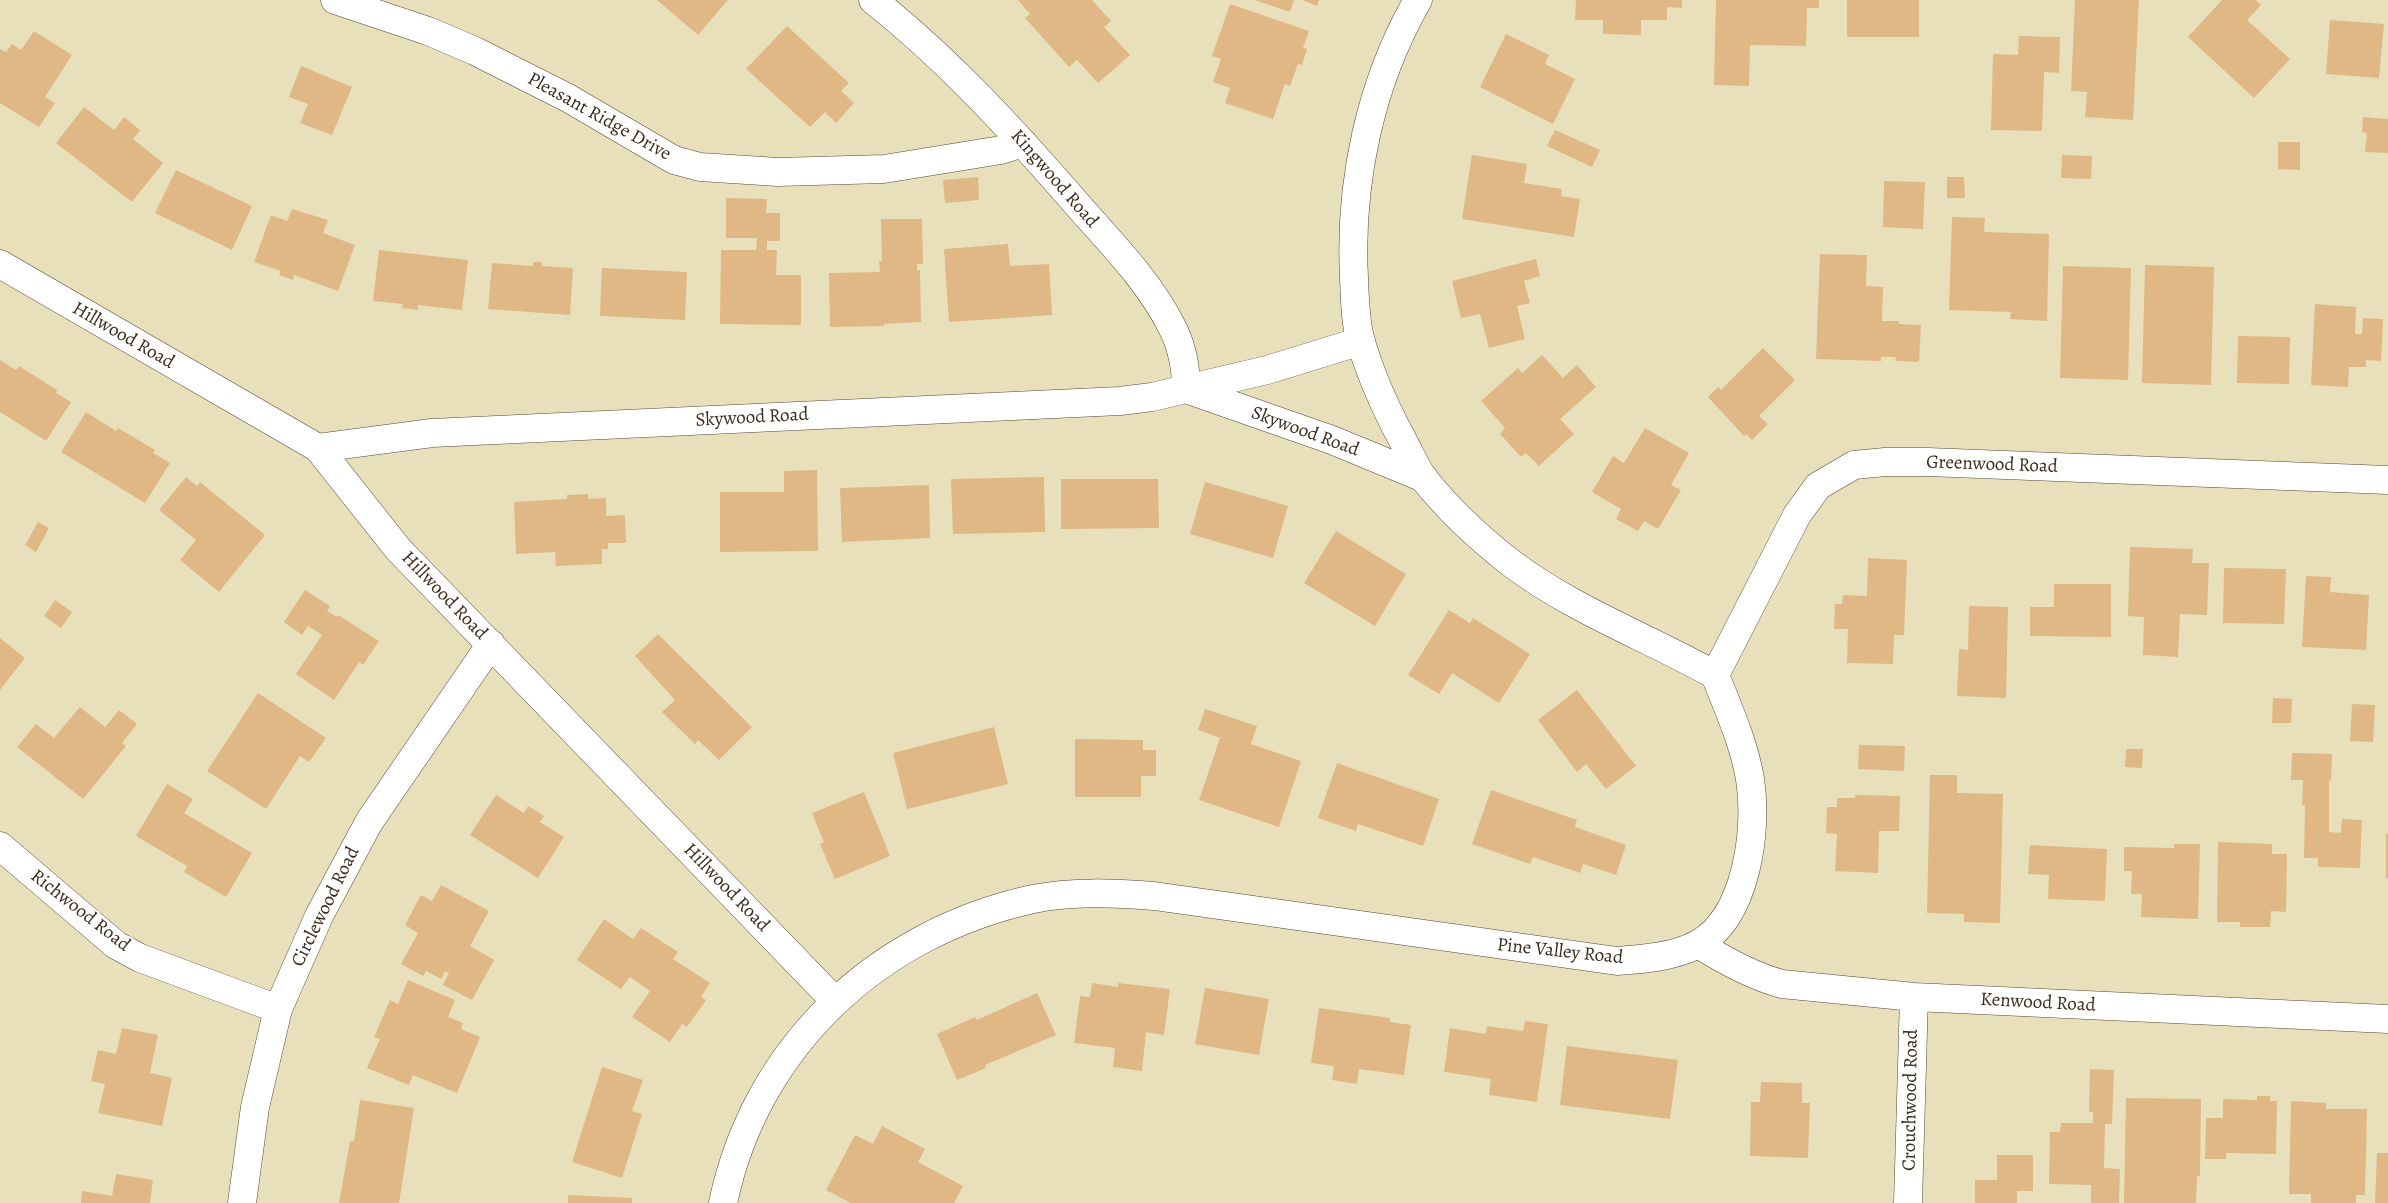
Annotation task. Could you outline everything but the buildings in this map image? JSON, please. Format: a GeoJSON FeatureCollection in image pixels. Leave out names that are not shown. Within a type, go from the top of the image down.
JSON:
{"type":"FeatureCollection","features":[{"type":"Feature","properties":{"kind":"street","name":"Pleasant Ridge Drive"},"geometry":{"type":"LineString","coordinates":[[335,0],[428,31],[474,51],[568,98],[668,157],[700,167],[778,172],[884,169],[1002,150],[1024,143]]}},
{"type":"Feature","properties":{"kind":"street","name":"Kingwood Road"},"geometry":{"type":"LineString","coordinates":[[873,0],[982,97],[1126,260],[1158,301],[1173,328],[1182,353],[1186,372],[1186,389]]}},
{"type":"Feature","properties":{"kind":"street"},"geometry":{"type":"LineString","coordinates":[[1418,0],[1386,68],[1373,110],[1358,177],[1352,246],[1355,300],[1361,340],[1384,405],[1424,478],[1466,524],[1512,563],[1575,604],[1715,675]]}},
{"type":"Feature","properties":{"kind":"street","name":"Hillwood Road"},"geometry":{"type":"LineString","coordinates":[[0,264],[318,448],[398,549],[835,1001]]}},
{"type":"Feature","properties":{"kind":"street","name":"Skywood Road"},"geometry":{"type":"LineString","coordinates":[[318,448],[432,433],[1152,398],[1267,370],[1361,340]]}},
{"type":"Feature","properties":{"kind":"street","name":"Skywood Road"},"geometry":{"type":"LineString","coordinates":[[1186,389],[1332,440],[1424,478]]}},
{"type":"Feature","properties":{"kind":"street","name":"Greenwood Road"},"geometry":{"type":"LineString","coordinates":[[1715,675],[1797,515],[1818,486],[1854,465],[1876,462],[1928,462],[2388,480]]}},
{"type":"Feature","properties":{"kind":"street","name":"Circlewood Road"},"geometry":{"type":"LineString","coordinates":[[242,1203],[255,1107],[278,1010],[319,916],[369,822],[490,644]]}},
{"type":"Feature","properties":{"kind":"street","name":"Pine Valley Road"},"geometry":{"type":"LineString","coordinates":[[723,1203],[730,1175],[748,1129],[769,1084],[809,1030],[835,1001],[898,952],[941,928],[1034,899],[1081,894],[1154,896],[1617,961],[1642,959],[1673,953],[1698,944],[1718,928],[1731,911],[1738,894],[1751,832],[1750,779],[1738,733],[1715,675]]}},
{"type":"Feature","properties":{"kind":"street","name":"Richwood Road"},"geometry":{"type":"LineString","coordinates":[[0,846],[116,945],[140,958],[278,1010]]}},
{"type":"Feature","properties":{"kind":"street","name":"Kenwood Road"},"geometry":{"type":"LineString","coordinates":[[1698,944],[1728,962],[1766,980],[1782,984],[1914,997],[2388,1019]]}},
{"type":"Feature","properties":{"kind":"street","name":"Crouchwood Road"},"geometry":{"type":"LineString","coordinates":[[1908,1203],[1914,997]]}}]}
